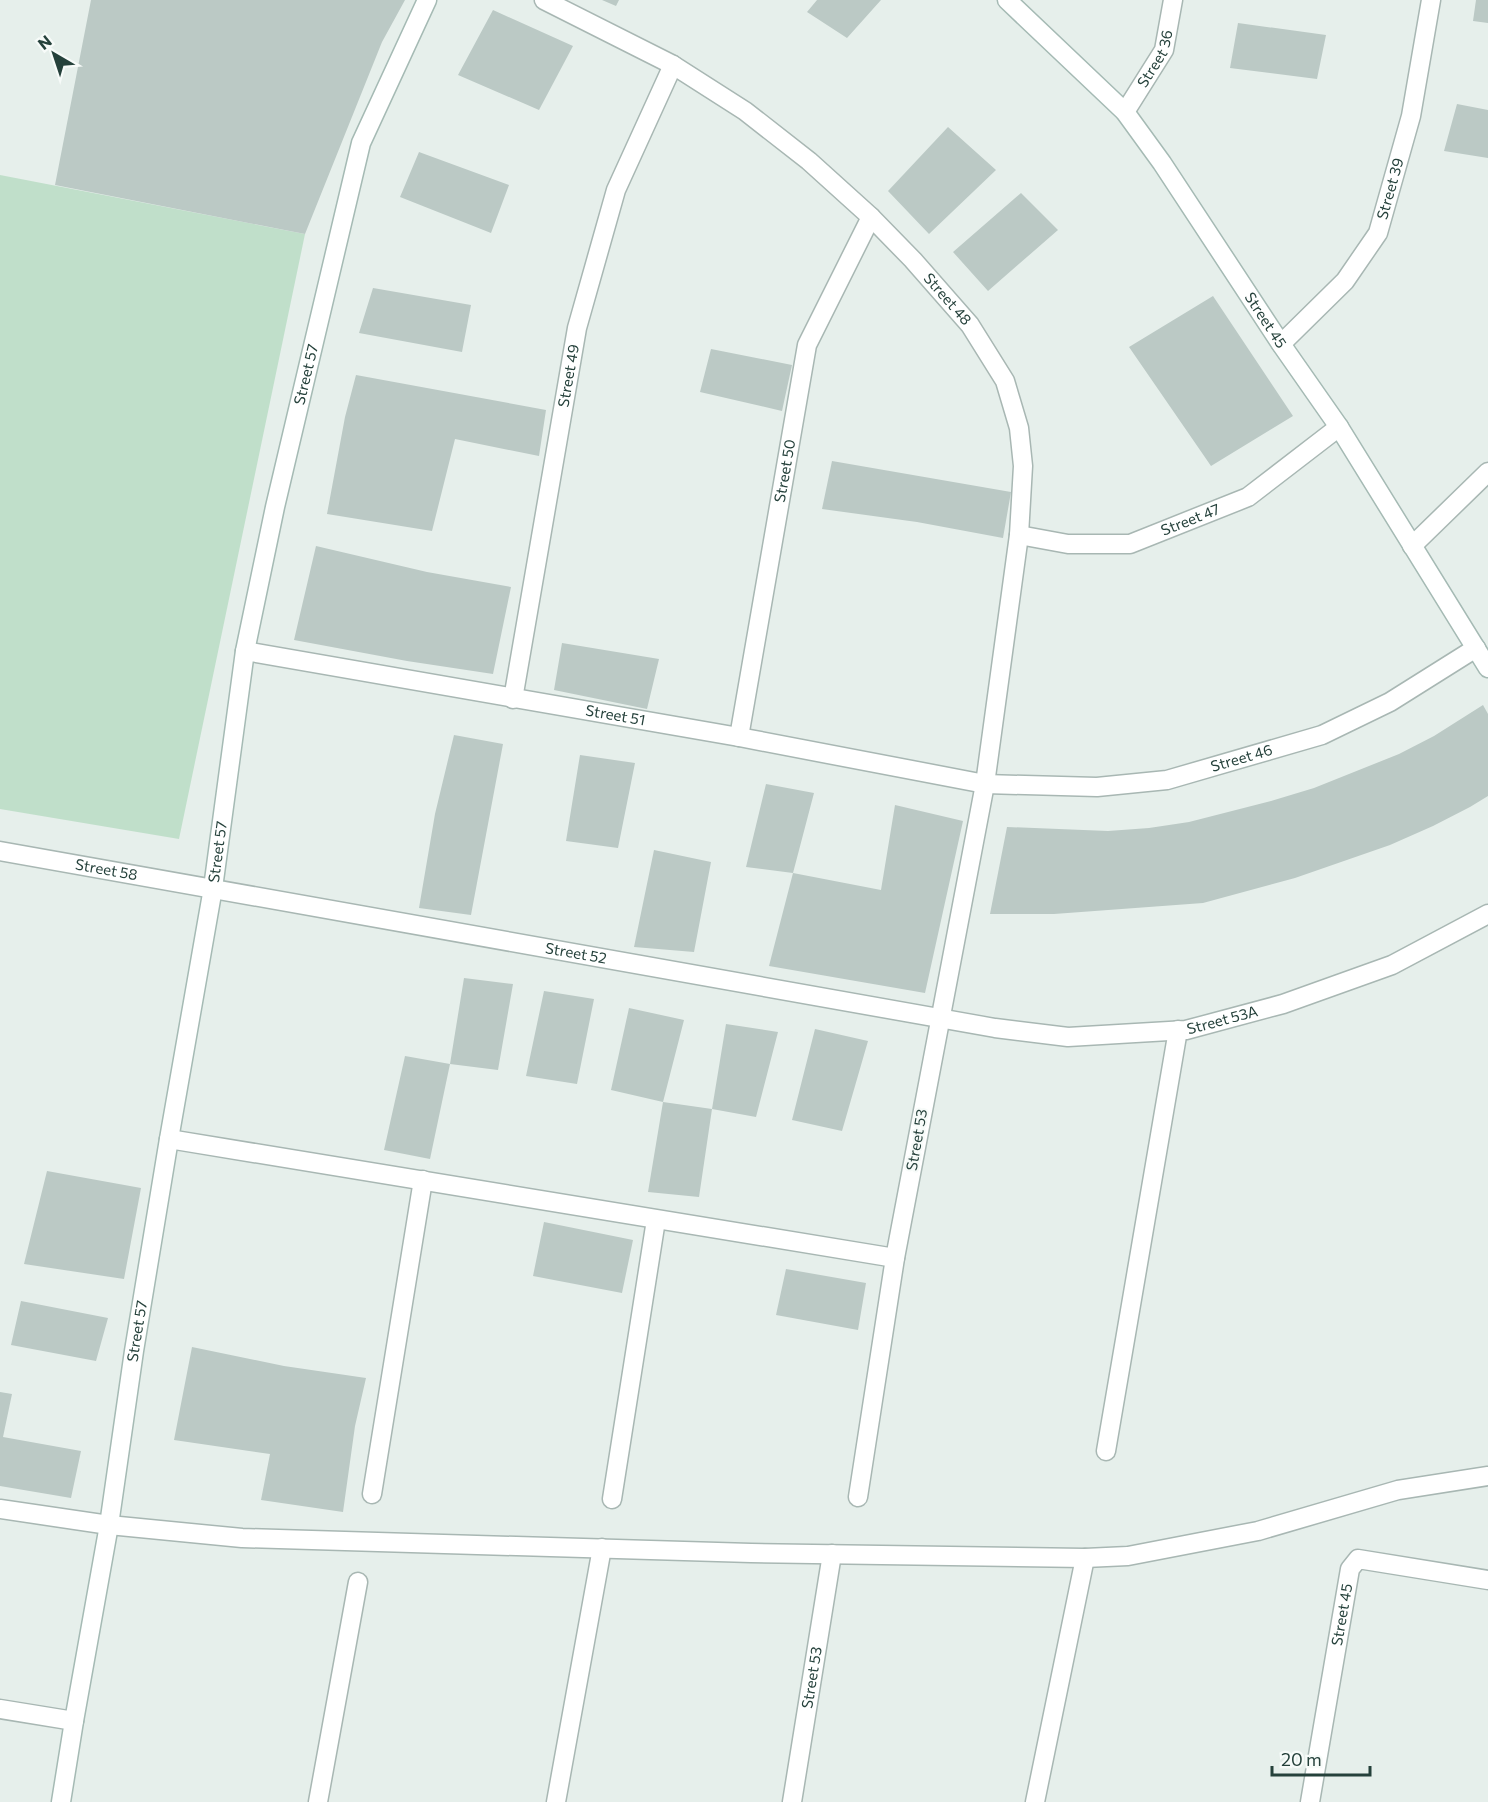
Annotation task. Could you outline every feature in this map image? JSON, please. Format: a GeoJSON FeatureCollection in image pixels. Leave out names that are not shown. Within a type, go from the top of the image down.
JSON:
{"type":"FeatureCollection","features":[{"type":"Feature","properties":{"kind":"street","name":"Street 57"},"geometry":{"type":"LineString","coordinates":[[62,1802],[109,1525],[134,1351],[169,1139],[213,888],[245,651],[275,507],[361,143],[427,0]]}},
{"type":"Feature","properties":{"kind":"street","name":"Street 48"},"geometry":{"type":"LineString","coordinates":[[544,0],[673,65],[745,111],[809,161],[871,217],[913,260],[970,325],[1005,381],[1019,428],[1023,466],[1019,535],[985,784]]}},
{"type":"Feature","properties":{"kind":"street","name":"Street 45"},"geometry":{"type":"LineString","coordinates":[[1007,0],[1125,112],[1162,163],[1281,344],[1339,427],[1488,668]]}},
{"type":"Feature","properties":{"kind":"street","name":"Street 36"},"geometry":{"type":"LineString","coordinates":[[1125,112],[1164,50],[1173,0]]}},
{"type":"Feature","properties":{"kind":"street","name":"Street 39"},"geometry":{"type":"LineString","coordinates":[[1281,344],[1345,281],[1378,233],[1412,116],[1431,0]]}},
{"type":"Feature","properties":{"kind":"street","name":"Street 49"},"geometry":{"type":"LineString","coordinates":[[513,699],[577,328],[616,190],[673,65]]}},
{"type":"Feature","properties":{"kind":"street","name":"Street 50"},"geometry":{"type":"LineString","coordinates":[[739,737],[807,345],[871,217]]}},
{"type":"Feature","properties":{"kind":"street","name":"Street 47"},"geometry":{"type":"LineString","coordinates":[[1019,535],[1068,544],[1130,544],[1248,497],[1339,427]]}},
{"type":"Feature","properties":{"kind":"street"},"geometry":{"type":"LineString","coordinates":[[1412,546],[1488,472]]}},
{"type":"Feature","properties":{"kind":"street","name":"Street 46"},"geometry":{"type":"LineString","coordinates":[[985,784],[1097,787],[1167,780],[1322,735],[1390,702],[1476,648]]}},
{"type":"Feature","properties":{"kind":"street","name":"Street 51"},"geometry":{"type":"LineString","coordinates":[[245,651],[739,737],[985,784]]}},
{"type":"Feature","properties":{"kind":"street","name":"Street 53"},"geometry":{"type":"LineString","coordinates":[[858,1497],[895,1258],[985,784]]}},
{"type":"Feature","properties":{"kind":"street","name":"Street 58"},"geometry":{"type":"LineString","coordinates":[[0,851],[213,888]]}},
{"type":"Feature","properties":{"kind":"street","name":"Street 52"},"geometry":{"type":"LineString","coordinates":[[213,888],[939,1018]]}},
{"type":"Feature","properties":{"kind":"street","name":"Street 53A"},"geometry":{"type":"LineString","coordinates":[[939,1018],[1068,1037],[1178,1030],[1282,1004],[1392,965],[1488,914]]}},
{"type":"Feature","properties":{"kind":"street"},"geometry":{"type":"LineString","coordinates":[[1106,1451],[1178,1030]]}},
{"type":"Feature","properties":{"kind":"street"},"geometry":{"type":"LineString","coordinates":[[169,1139],[895,1258]]}},
{"type":"Feature","properties":{"kind":"street"},"geometry":{"type":"LineString","coordinates":[[372,1494],[423,1180]]}},
{"type":"Feature","properties":{"kind":"street"},"geometry":{"type":"LineString","coordinates":[[612,1499],[656,1220]]}},
{"type":"Feature","properties":{"kind":"street"},"geometry":{"type":"LineString","coordinates":[[0,1509],[109,1525],[242,1538],[832,1554],[1085,1557],[1128,1556],[1247,1533],[1398,1490],[1488,1476]]}},
{"type":"Feature","properties":{"kind":"street"},"geometry":{"type":"LineString","coordinates":[[556,1802],[602,1548]]}},
{"type":"Feature","properties":{"kind":"street","name":"Street 53"},"geometry":{"type":"LineString","coordinates":[[792,1802],[832,1554]]}},
{"type":"Feature","properties":{"kind":"street"},"geometry":{"type":"LineString","coordinates":[[1035,1802],[1085,1557]]}},
{"type":"Feature","properties":{"kind":"street","name":"Street 45"},"geometry":{"type":"LineString","coordinates":[[1310,1802],[1350,1569],[1358,1559],[1488,1580]]}},
{"type":"Feature","properties":{"kind":"street"},"geometry":{"type":"LineString","coordinates":[[318,1802],[358,1582]]}},
{"type":"Feature","properties":{"kind":"street"},"geometry":{"type":"LineString","coordinates":[[0,1709],[74,1721]]}},
{"type":"Feature","properties":{"kind":"green space"},"geometry":{"type":"Polygon","coordinates":[[[0,175],[305,234],[179,839],[0,809],[0,175]]]}},
{"type":"Feature","properties":{"kind":"building"},"geometry":{"type":"Polygon","coordinates":[[[91,0],[405,0],[382,42],[305,234],[55,185],[91,0]]]}},
{"type":"Feature","properties":{"kind":"building"},"geometry":{"type":"Polygon","coordinates":[[[602,0],[619,0],[616,6],[602,0]]]}},
{"type":"Feature","properties":{"kind":"building"},"geometry":{"type":"Polygon","coordinates":[[[817,0],[881,0],[847,38],[807,12],[817,0]]]}},
{"type":"Feature","properties":{"kind":"building"},"geometry":{"type":"Polygon","coordinates":[[[1476,0],[1488,0],[1488,23],[1473,21],[1476,0]]]}},
{"type":"Feature","properties":{"kind":"building"},"geometry":{"type":"Polygon","coordinates":[[[493,10],[573,46],[539,110],[458,75],[493,10]]]}},
{"type":"Feature","properties":{"kind":"building"},"geometry":{"type":"Polygon","coordinates":[[[1238,23],[1326,35],[1317,79],[1230,68],[1238,23]]]}},
{"type":"Feature","properties":{"kind":"building"},"geometry":{"type":"Polygon","coordinates":[[[1457,104],[1488,110],[1488,158],[1444,151],[1457,104]]]}},
{"type":"Feature","properties":{"kind":"building"},"geometry":{"type":"Polygon","coordinates":[[[948,127],[996,170],[929,234],[888,191],[948,127]]]}},
{"type":"Feature","properties":{"kind":"building"},"geometry":{"type":"Polygon","coordinates":[[[419,152],[509,185],[491,233],[400,197],[419,152]]]}},
{"type":"Feature","properties":{"kind":"building"},"geometry":{"type":"Polygon","coordinates":[[[1021,193],[1058,230],[988,291],[953,252],[1021,193]]]}},
{"type":"Feature","properties":{"kind":"building"},"geometry":{"type":"Polygon","coordinates":[[[373,288],[471,305],[462,352],[359,333],[373,288]]]}},
{"type":"Feature","properties":{"kind":"building"},"geometry":{"type":"Polygon","coordinates":[[[1213,296],[1293,416],[1211,466],[1129,347],[1213,296]]]}},
{"type":"Feature","properties":{"kind":"building"},"geometry":{"type":"Polygon","coordinates":[[[711,349],[792,365],[782,411],[700,392],[711,349]]]}},
{"type":"Feature","properties":{"kind":"building"},"geometry":{"type":"Polygon","coordinates":[[[356,375],[546,410],[539,456],[455,439],[432,531],[327,514],[345,417],[356,375]]]}},
{"type":"Feature","properties":{"kind":"building"},"geometry":{"type":"Polygon","coordinates":[[[832,461],[1011,492],[1003,538],[917,522],[822,509],[832,461]]]}},
{"type":"Feature","properties":{"kind":"building"},"geometry":{"type":"Polygon","coordinates":[[[316,546],[427,572],[511,587],[493,674],[294,640],[316,546]]]}},
{"type":"Feature","properties":{"kind":"building"},"geometry":{"type":"Polygon","coordinates":[[[562,643],[659,659],[647,709],[554,690],[562,643]]]}},
{"type":"Feature","properties":{"kind":"building"},"geometry":{"type":"Polygon","coordinates":[[[1483,705],[1488,714],[1488,796],[1433,826],[1390,845],[1295,878],[1203,903],[1054,914],[990,914],[1007,827],[1108,831],[1149,828],[1189,822],[1271,801],[1314,788],[1399,754],[1434,736],[1483,705]]]}},
{"type":"Feature","properties":{"kind":"building"},"geometry":{"type":"Polygon","coordinates":[[[454,735],[503,744],[471,915],[419,908],[435,814],[454,735]]]}},
{"type":"Feature","properties":{"kind":"building"},"geometry":{"type":"Polygon","coordinates":[[[580,755],[635,763],[618,848],[566,841],[580,755]]]}},
{"type":"Feature","properties":{"kind":"building"},"geometry":{"type":"Polygon","coordinates":[[[766,784],[814,793],[793,873],[746,867],[766,784]]]}},
{"type":"Feature","properties":{"kind":"building"},"geometry":{"type":"Polygon","coordinates":[[[895,805],[963,821],[925,993],[769,966],[793,873],[881,890],[895,805]]]}},
{"type":"Feature","properties":{"kind":"building"},"geometry":{"type":"Polygon","coordinates":[[[654,850],[711,862],[694,952],[634,947],[654,850]]]}},
{"type":"Feature","properties":{"kind":"building"},"geometry":{"type":"Polygon","coordinates":[[[464,978],[513,984],[498,1070],[450,1064],[464,978]]]}},
{"type":"Feature","properties":{"kind":"building"},"geometry":{"type":"Polygon","coordinates":[[[544,991],[594,999],[577,1084],[526,1076],[544,991]]]}},
{"type":"Feature","properties":{"kind":"building"},"geometry":{"type":"Polygon","coordinates":[[[629,1008],[684,1020],[663,1102],[611,1090],[629,1008]]]}},
{"type":"Feature","properties":{"kind":"building"},"geometry":{"type":"Polygon","coordinates":[[[726,1024],[778,1032],[756,1117],[712,1109],[726,1024]]]}},
{"type":"Feature","properties":{"kind":"building"},"geometry":{"type":"Polygon","coordinates":[[[815,1029],[868,1041],[842,1131],[792,1120],[815,1029]]]}},
{"type":"Feature","properties":{"kind":"building"},"geometry":{"type":"Polygon","coordinates":[[[405,1056],[450,1064],[430,1159],[384,1150],[405,1056]]]}},
{"type":"Feature","properties":{"kind":"building"},"geometry":{"type":"Polygon","coordinates":[[[663,1102],[712,1109],[699,1197],[648,1192],[663,1102]]]}},
{"type":"Feature","properties":{"kind":"building"},"geometry":{"type":"Polygon","coordinates":[[[47,1171],[141,1188],[124,1279],[24,1264],[47,1171]]]}},
{"type":"Feature","properties":{"kind":"building"},"geometry":{"type":"Polygon","coordinates":[[[544,1222],[633,1240],[622,1293],[533,1276],[544,1222]]]}},
{"type":"Feature","properties":{"kind":"building"},"geometry":{"type":"Polygon","coordinates":[[[786,1269],[866,1283],[858,1330],[776,1315],[786,1269]]]}},
{"type":"Feature","properties":{"kind":"building"},"geometry":{"type":"Polygon","coordinates":[[[21,1301],[108,1318],[96,1361],[11,1345],[21,1301]]]}},
{"type":"Feature","properties":{"kind":"building"},"geometry":{"type":"Polygon","coordinates":[[[192,1347],[284,1366],[366,1378],[355,1426],[343,1512],[261,1500],[270,1454],[174,1440],[192,1347]]]}},
{"type":"Feature","properties":{"kind":"building"},"geometry":{"type":"Polygon","coordinates":[[[0,1392],[12,1394],[3,1437],[81,1451],[71,1498],[0,1486],[0,1392]]]}}]}
